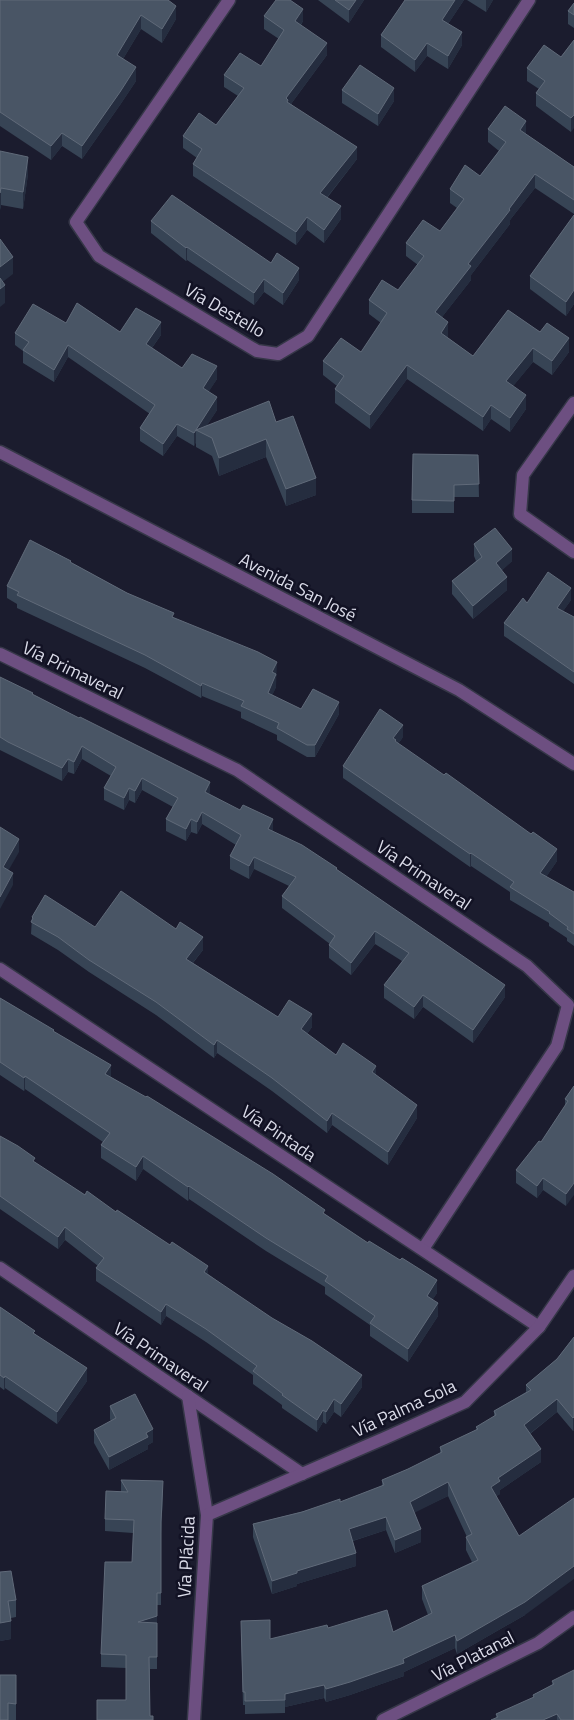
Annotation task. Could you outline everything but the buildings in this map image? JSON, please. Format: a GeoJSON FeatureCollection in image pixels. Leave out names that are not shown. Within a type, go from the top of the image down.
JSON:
{"type":"FeatureCollection","features":[{"type":"Feature","properties":{"kind":"street","name":"Vía Destello"},"geometry":{"type":"LineString","coordinates":[[229,0],[76,222],[99,256],[257,351],[278,354],[308,336],[529,0]]}},
{"type":"Feature","properties":{"kind":"street"},"geometry":{"type":"LineString","coordinates":[[574,404],[523,475],[520,514],[574,552]]}},
{"type":"Feature","properties":{"kind":"street","name":"Avenida San José"},"geometry":{"type":"LineString","coordinates":[[0,452],[458,690],[574,764]]}},
{"type":"Feature","properties":{"kind":"street","name":"Vía Primaveral"},"geometry":{"type":"LineString","coordinates":[[0,654],[238,770],[527,966],[568,1005],[557,1046],[423,1249]]}},
{"type":"Feature","properties":{"kind":"street","name":"Vía Pintada"},"geometry":{"type":"LineString","coordinates":[[0,969],[539,1327]]}},
{"type":"Feature","properties":{"kind":"street","name":"Vía Primaveral"},"geometry":{"type":"LineString","coordinates":[[0,1268],[302,1474]]}},
{"type":"Feature","properties":{"kind":"street","name":"Vía Palma Sola"},"geometry":{"type":"LineString","coordinates":[[207,1515],[465,1402],[539,1327],[574,1276]]}},
{"type":"Feature","properties":{"kind":"street","name":"Vía Plácida"},"geometry":{"type":"LineString","coordinates":[[188,1396],[207,1515],[194,1720]]}},
{"type":"Feature","properties":{"kind":"street","name":"Vía Platanal"},"geometry":{"type":"LineString","coordinates":[[384,1720],[538,1643],[574,1617]]}}]}
